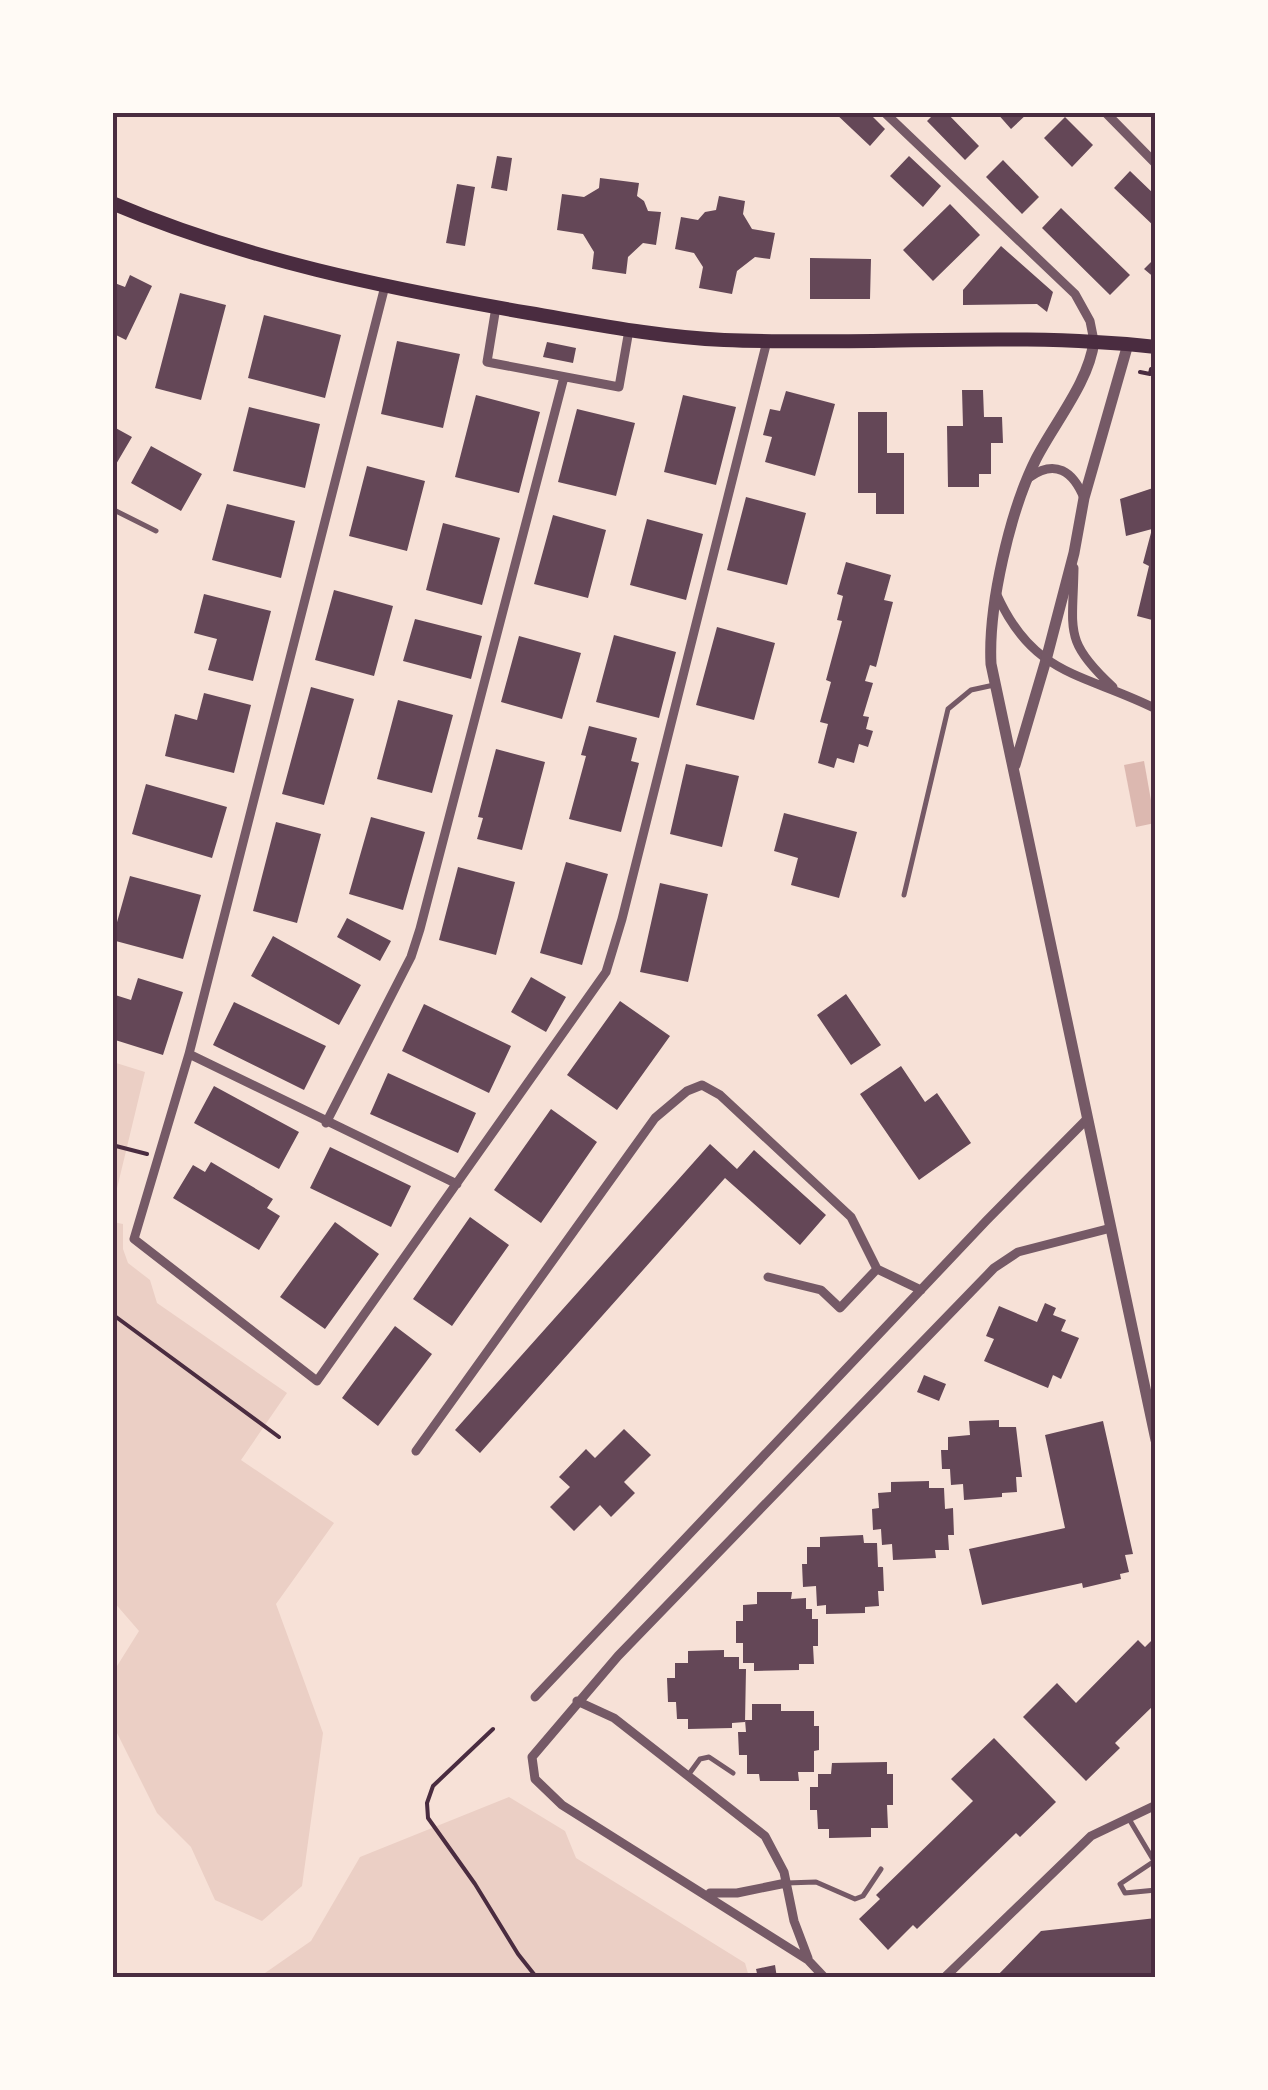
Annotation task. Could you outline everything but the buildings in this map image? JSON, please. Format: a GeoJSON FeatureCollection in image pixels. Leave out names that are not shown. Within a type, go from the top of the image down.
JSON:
{"type":"FeatureCollection","features":[{"type":"Feature","properties":{"kind":"main road"},"geometry":{"type":"LineString","coordinates":[[112,203],[254,255],[385,286],[629,330],[767,341],[1094,341],[1156,347]]}},
{"type":"Feature","properties":{"kind":"street"},"geometry":{"type":"LineString","coordinates":[[884,112],[1076,294],[1090,322],[1094,341],[1086,369],[1027,478],[996,595],[990,636],[994,685],[1156,1440]]}},
{"type":"Feature","properties":{"kind":"street"},"geometry":{"type":"LineString","coordinates":[[1105,112],[1156,164]]}},
{"type":"Feature","properties":{"kind":"street"},"geometry":{"type":"LineString","coordinates":[[385,286],[188,1054],[134,1239],[317,1381],[565,1033],[610,963],[767,341]]}},
{"type":"Feature","properties":{"kind":"street"},"geometry":{"type":"LineString","coordinates":[[496,307],[487,362],[618,387],[629,330]]}},
{"type":"Feature","properties":{"kind":"street"},"geometry":{"type":"LineString","coordinates":[[1014,769],[1128,344]]}},
{"type":"Feature","properties":{"kind":"street"},"geometry":{"type":"LineString","coordinates":[[326,1123],[411,956],[420,929],[564,376]]}},
{"type":"Feature","properties":{"kind":"street"},"geometry":{"type":"LineString","coordinates":[[1027,478],[1043,468],[1058,468],[1074,478],[1084,498]]}},
{"type":"Feature","properties":{"kind":"street"},"geometry":{"type":"LineString","coordinates":[[1074,553],[1076,644],[1085,660],[1115,689]]}},
{"type":"Feature","properties":{"kind":"street"},"geometry":{"type":"LineString","coordinates":[[996,595],[1015,630],[1046,660],[1085,681],[1115,689],[1156,709]]}},
{"type":"Feature","properties":{"kind":"street"},"geometry":{"type":"LineString","coordinates":[[188,1054],[457,1184]]}},
{"type":"Feature","properties":{"kind":"street"},"geometry":{"type":"LineString","coordinates":[[416,1452],[655,1118],[687,1091],[702,1085],[720,1095],[851,1217],[876,1269],[921,1290]]}},
{"type":"Feature","properties":{"kind":"street"},"geometry":{"type":"LineString","coordinates":[[534,1697],[1087,1119]]}},
{"type":"Feature","properties":{"kind":"street"},"geometry":{"type":"LineString","coordinates":[[825,1978],[808,1960],[706,1893],[575,1814],[538,1783],[532,1768],[534,1753],[577,1701],[994,1268],[1018,1252],[1111,1228]]}},
{"type":"Feature","properties":{"kind":"street"},"geometry":{"type":"LineString","coordinates":[[768,1277],[822,1290],[840,1308],[876,1269]]}},
{"type":"Feature","properties":{"kind":"street"},"geometry":{"type":"LineString","coordinates":[[577,1701],[614,1718],[766,1836],[779,1859],[808,1960]]}},
{"type":"Feature","properties":{"kind":"street"},"geometry":{"type":"LineString","coordinates":[[944,1978],[1084,1842],[1156,1805]]}},
{"type":"Feature","properties":{"kind":"street"},"geometry":{"type":"LineString","coordinates":[[706,1893],[737,1893],[786,1882]]}},
{"type":"Feature","properties":{"kind":"lane"},"geometry":{"type":"LineString","coordinates":[[112,509],[156,531]]}},
{"type":"Feature","properties":{"kind":"lane"},"geometry":{"type":"LineString","coordinates":[[904,895],[948,708],[971,690],[994,685]]}},
{"type":"Feature","properties":{"kind":"lane"},"geometry":{"type":"LineString","coordinates":[[688,1776],[700,1759],[709,1757],[732,1773]]}},
{"type":"Feature","properties":{"kind":"lane"},"geometry":{"type":"LineString","coordinates":[[1127,1817],[1155,1860],[1120,1884],[1124,1893],[1156,1890]]}},
{"type":"Feature","properties":{"kind":"lane"},"geometry":{"type":"LineString","coordinates":[[786,1882],[816,1882],[855,1899],[863,1896],[881,1869]]}},
{"type":"Feature","properties":{"kind":"path"},"geometry":{"type":"LineString","coordinates":[[1140,372],[1150,374],[1151,369]]}},
{"type":"Feature","properties":{"kind":"path"},"geometry":{"type":"LineString","coordinates":[[112,1145],[159,1157]]}},
{"type":"Feature","properties":{"kind":"path"},"geometry":{"type":"LineString","coordinates":[[112,1314],[279,1437]]}},
{"type":"Feature","properties":{"kind":"path"},"geometry":{"type":"LineString","coordinates":[[492,1729],[433,1786],[427,1803],[428,1818],[537,1978]]}},
{"type":"Feature","properties":{"kind":"shaded area"},"geometry":{"type":"Polygon","coordinates":[[[1144,761],[1155,823],[1136,827],[1124,765],[1144,761]]]}},
{"type":"Feature","properties":{"kind":"shaded area"},"geometry":{"type":"Polygon","coordinates":[[[113,1062],[145,1072],[113,1205],[113,1062]]]}},
{"type":"Feature","properties":{"kind":"shaded area"},"geometry":{"type":"Polygon","coordinates":[[[113,1222],[123,1224],[123,1249],[128,1263],[150,1280],[157,1303],[287,1393],[241,1460],[334,1523],[276,1604],[323,1733],[302,1886],[262,1921],[215,1900],[191,1847],[157,1813],[113,1725],[112,1674],[139,1631],[113,1601],[113,1222]]]}},
{"type":"Feature","properties":{"kind":"shaded area"},"geometry":{"type":"Polygon","coordinates":[[[509,1797],[565,1831],[576,1858],[745,1963],[749,1977],[265,1978],[265,1973],[311,1941],[360,1857],[509,1797]]]}}]}
